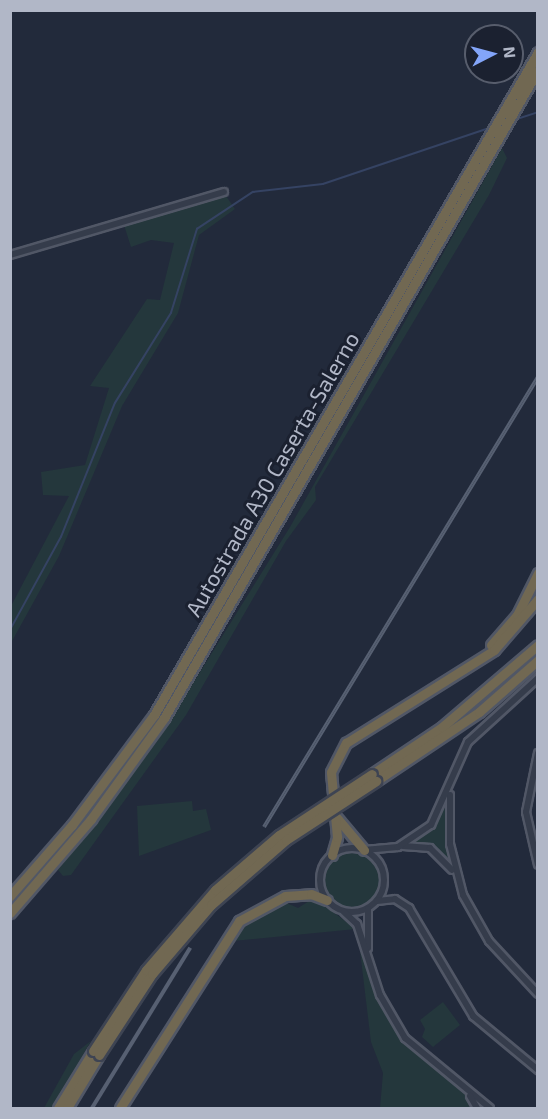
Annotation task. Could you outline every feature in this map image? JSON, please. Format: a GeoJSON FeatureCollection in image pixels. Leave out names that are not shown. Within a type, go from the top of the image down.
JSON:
{"type":"FeatureCollection","features":[{"type":"Feature","properties":{"kind":"highway","name":"Autostrada A30 Caserta-Salerno"},"geometry":{"type":"LineString","coordinates":[[10,896],[78,817],[154,714],[472,168],[537,52]]}},
{"type":"Feature","properties":{"kind":"highway","name":"Autostrada A30 Caserta-Salerno"},"geometry":{"type":"LineString","coordinates":[[10,913],[92,819],[164,718],[491,157],[537,70]]}},
{"type":"Feature","properties":{"kind":"highway"},"geometry":{"type":"LineString","coordinates":[[472,664],[517,615],[537,573]]}},
{"type":"Feature","properties":{"kind":"highway"},"geometry":{"type":"LineString","coordinates":[[332,855],[336,815],[331,772],[346,743],[472,664],[509,636],[537,599]]}},
{"type":"Feature","properties":{"kind":"highway"},"geometry":{"type":"LineString","coordinates":[[58,1108],[152,974],[216,900],[286,840],[442,727],[537,645]]}},
{"type":"Feature","properties":{"kind":"highway"},"geometry":{"type":"LineString","coordinates":[[374,777],[444,738],[520,678],[537,661]]}},
{"type":"Feature","properties":{"kind":"highway"},"geometry":{"type":"LineString","coordinates":[[336,815],[364,850]]}},
{"type":"Feature","properties":{"kind":"highway"},"geometry":{"type":"LineString","coordinates":[[120,1108],[239,921],[285,896],[311,894],[327,900]]}},
{"type":"Feature","properties":{"kind":"highway"},"geometry":{"type":"LineString","coordinates":[[67,1108],[96,1053]]}},
{"type":"Feature","properties":{"kind":"street"},"geometry":{"type":"LineString","coordinates":[[10,255],[224,192]]}},
{"type":"Feature","properties":{"kind":"street"},"geometry":{"type":"LineString","coordinates":[[398,847],[432,825],[473,735],[537,678]]}},
{"type":"Feature","properties":{"kind":"street"},"geometry":{"type":"LineString","coordinates":[[537,753],[526,812],[537,865]]}},
{"type":"Feature","properties":{"kind":"street"},"geometry":{"type":"LineString","coordinates":[[451,784],[448,828],[455,875]]}},
{"type":"Feature","properties":{"kind":"street"},"geometry":{"type":"LineString","coordinates":[[487,1107],[405,1038],[387,1009],[357,924],[327,900],[320,880],[332,855],[347,848],[364,850],[398,847],[430,848],[455,875],[484,934],[537,994]]}},
{"type":"Feature","properties":{"kind":"street"},"geometry":{"type":"LineString","coordinates":[[344,912],[368,909],[377,901],[384,872],[364,850]]}},
{"type":"Feature","properties":{"kind":"street"},"geometry":{"type":"LineString","coordinates":[[377,901],[395,899],[409,908],[473,1016],[537,1070]]}},
{"type":"Feature","properties":{"kind":"street"},"geometry":{"type":"LineString","coordinates":[[368,909],[369,961]]}},
{"type":"Feature","properties":{"kind":"street"},"geometry":{"type":"LineString","coordinates":[[466,1091],[476,1108]]}},
{"type":"Feature","properties":{"kind":"green space"},"geometry":{"type":"Polygon","coordinates":[[[502,148],[507,158],[489,195],[315,487],[316,500],[286,541],[186,715],[71,875],[63,876],[58,870],[156,743],[290,527],[502,148]]]}},
{"type":"Feature","properties":{"kind":"green space"},"geometry":{"type":"Polygon","coordinates":[[[226,196],[235,209],[199,235],[178,313],[122,406],[59,556],[11,643],[11,606],[69,496],[43,495],[41,472],[85,465],[109,388],[90,386],[147,299],[160,300],[174,243],[151,240],[131,247],[124,225],[226,196]]]}},
{"type":"Feature","properties":{"kind":"green space"},"geometry":{"type":"Polygon","coordinates":[[[192,801],[193,811],[206,809],[211,830],[139,856],[137,806],[192,801]]]}},
{"type":"Feature","properties":{"kind":"green space"},"geometry":{"type":"Polygon","coordinates":[[[447,804],[445,818],[450,861],[434,846],[414,842],[435,825],[447,804]]]}},
{"type":"Feature","properties":{"kind":"green space"},"geometry":{"type":"Polygon","coordinates":[[[352,853],[362,855],[371,861],[377,870],[379,880],[377,890],[371,899],[362,905],[352,907],[342,905],[333,899],[327,890],[325,880],[327,870],[333,861],[342,855],[352,853]]]}},
{"type":"Feature","properties":{"kind":"green space"},"geometry":{"type":"Polygon","coordinates":[[[314,898],[356,929],[233,941],[125,1108],[233,934],[282,901],[298,908],[314,898]]]}},
{"type":"Feature","properties":{"kind":"green space"},"geometry":{"type":"Polygon","coordinates":[[[360,951],[381,1006],[402,1040],[472,1101],[473,1108],[380,1108],[383,1073],[371,1042],[360,951]]]}},
{"type":"Feature","properties":{"kind":"green space"},"geometry":{"type":"Polygon","coordinates":[[[443,1002],[460,1025],[433,1047],[422,1037],[425,1029],[420,1020],[443,1002]]]}},
{"type":"Feature","properties":{"kind":"green space"},"geometry":{"type":"Polygon","coordinates":[[[91,1041],[52,1108],[44,1108],[74,1054],[91,1041]]]}},
{"type":"Feature","properties":{"kind":"waterway"},"geometry":{"type":"LineString","coordinates":[[514,120],[538,112]]}},
{"type":"Feature","properties":{"kind":"waterway"},"geometry":{"type":"LineString","coordinates":[[10,630],[61,537],[115,403],[171,313],[197,229],[253,192],[323,184],[489,128]]}},
{"type":"Feature","properties":{"kind":"railway"},"geometry":{"type":"LineString","coordinates":[[264,827],[538,377]]}},
{"type":"Feature","properties":{"kind":"railway"},"geometry":{"type":"LineString","coordinates":[[92,1108],[190,948]]}}]}
